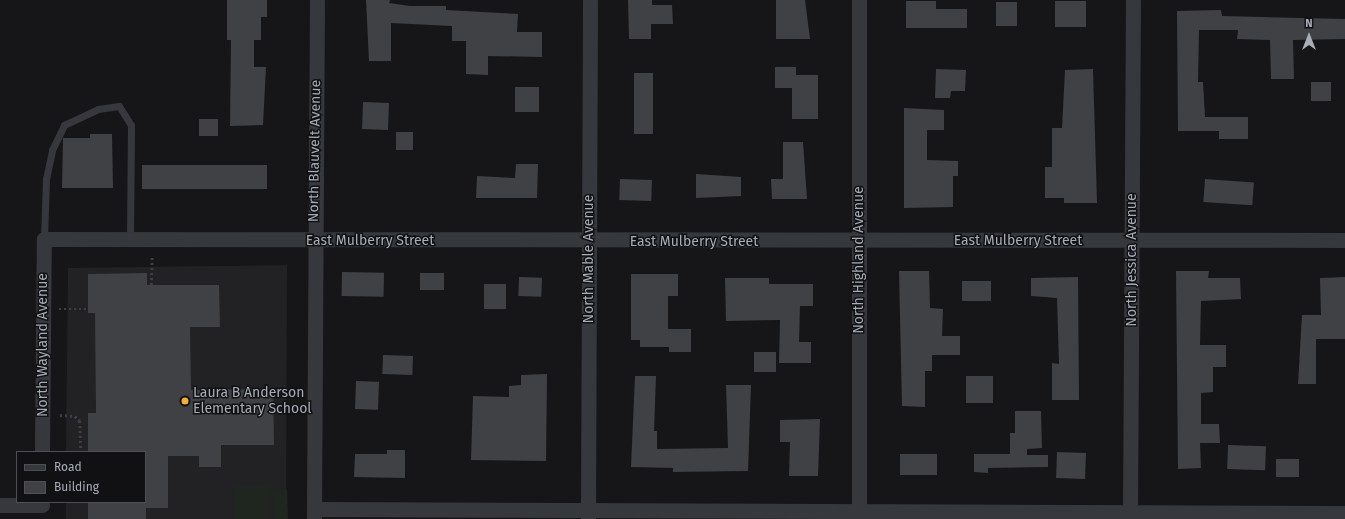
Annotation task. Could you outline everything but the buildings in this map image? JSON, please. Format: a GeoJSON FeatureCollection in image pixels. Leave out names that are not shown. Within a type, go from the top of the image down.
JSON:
{"type":"FeatureCollection","features":[{"type":"Feature","properties":{"kind":"street","name":"North Blauvelt Avenue"},"geometry":{"type":"LineString","coordinates":[[314,514],[314,241],[317,0]]}},
{"type":"Feature","properties":{"kind":"street","name":"North Mable Avenue"},"geometry":{"type":"LineString","coordinates":[[588,515],[590,0]]}},
{"type":"Feature","properties":{"kind":"street","name":"North Highland Avenue"},"geometry":{"type":"LineString","coordinates":[[858,515],[861,242],[859,0]]}},
{"type":"Feature","properties":{"kind":"street","name":"North Jessica Avenue"},"geometry":{"type":"LineString","coordinates":[[1130,516],[1133,240],[1133,0]]}},
{"type":"Feature","properties":{"kind":"street","name":"East Mulberry Street"},"geometry":{"type":"LineString","coordinates":[[44,239],[588,242],[1345,240]]}},
{"type":"Feature","properties":{"kind":"street","name":"North Wayland Avenue"},"geometry":{"type":"LineString","coordinates":[[42,451],[44,239]]}},
{"type":"Feature","properties":{"kind":"street"},"geometry":{"type":"LineString","coordinates":[[0,505],[42,509]]}},
{"type":"Feature","properties":{"kind":"street"},"geometry":{"type":"LineString","coordinates":[[314,514],[1130,516],[1345,513]]}},
{"type":"Feature","properties":{"kind":"lane"},"geometry":{"type":"LineString","coordinates":[[44,239],[46,179],[52,150],[64,125],[98,109],[119,106],[131,126],[130,240]]}},
{"type":"Feature","properties":{"kind":"path"},"geometry":{"type":"LineString","coordinates":[[152,240],[152,285]]}},
{"type":"Feature","properties":{"kind":"path"},"geometry":{"type":"LineString","coordinates":[[43,310],[88,309]]}},
{"type":"Feature","properties":{"kind":"path"},"geometry":{"type":"LineString","coordinates":[[60,415],[75,416],[80,421],[82,451]]}},
{"type":"Feature","properties":{"kind":"shaded area"},"geometry":{"type":"Polygon","coordinates":[[[287,265],[286,519],[66,519],[66,503],[146,503],[146,451],[66,451],[68,268],[287,265]]]}},
{"type":"Feature","properties":{"kind":"shaded area"},"geometry":{"type":"Polygon","coordinates":[[[235,486],[270,486],[270,519],[235,519],[235,486]]]}},
{"type":"Feature","properties":{"kind":"shaded area"},"geometry":{"type":"Polygon","coordinates":[[[274,489],[287,489],[288,519],[275,519],[274,489]]]}},
{"type":"Feature","properties":{"kind":"place","name":"Laura B Anderson Elementary School"},"geometry":{"type":"Point","coordinates":[185,401]}}]}
